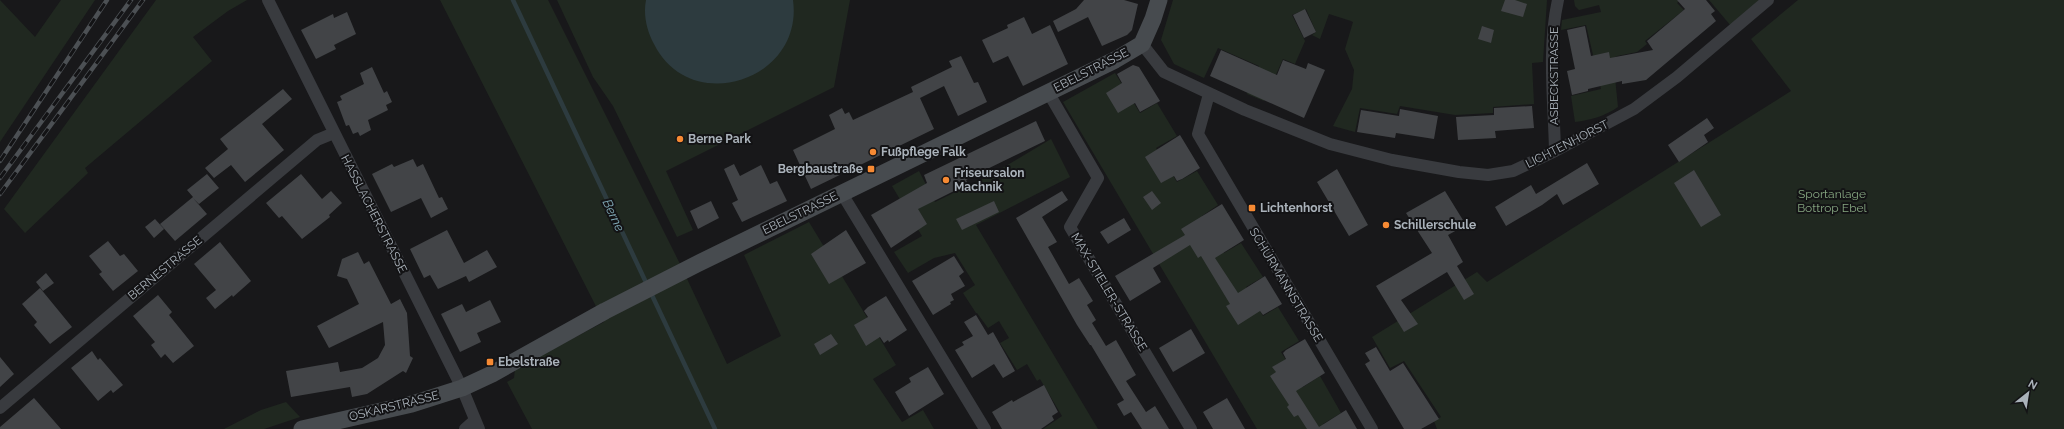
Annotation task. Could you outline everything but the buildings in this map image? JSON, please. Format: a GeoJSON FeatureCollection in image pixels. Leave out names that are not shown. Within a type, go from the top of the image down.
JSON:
{"type":"FeatureCollection","features":[{"type":"Feature","properties":{"kind":"street","name":"HASSLACHERSTRASSE"},"geometry":{"type":"LineString","coordinates":[[268,0],[462,388],[473,426]]}},
{"type":"Feature","properties":{"kind":"street"},"geometry":{"type":"LineString","coordinates":[[1142,44],[1153,19],[1159,0]]}},
{"type":"Feature","properties":{"kind":"street","name":"ASBECKSTRASSE"},"geometry":{"type":"LineString","coordinates":[[1555,151],[1553,45],[1555,15],[1558,0]]}},
{"type":"Feature","properties":{"kind":"street","name":"LICHTENHORST"},"geometry":{"type":"LineString","coordinates":[[1142,44],[1164,72],[1209,94],[1330,144],[1392,160],[1458,172],[1488,175],[1513,171],[1555,151],[1647,100],[1768,0]]}},
{"type":"Feature","properties":{"kind":"street","name":"EBELSTRASSE"},"geometry":{"type":"LineString","coordinates":[[462,388],[492,374],[614,306],[675,275],[841,192],[1115,60],[1142,44]]}},
{"type":"Feature","properties":{"kind":"street","name":"MAX-STIELER-STRASSE"},"geometry":{"type":"LineString","coordinates":[[1048,92],[1098,178],[1070,227],[1191,429]]}},
{"type":"Feature","properties":{"kind":"street","name":"SCHÜRMANNSTRASSE"},"geometry":{"type":"LineString","coordinates":[[1209,94],[1198,134],[1372,429]]}},
{"type":"Feature","properties":{"kind":"street","name":"BERNESTRASSE"},"geometry":{"type":"LineString","coordinates":[[0,408],[317,140],[334,133]]}},
{"type":"Feature","properties":{"kind":"street"},"geometry":{"type":"LineString","coordinates":[[841,192],[985,429]]}},
{"type":"Feature","properties":{"kind":"street","name":"OSKARSTRASSE"},"geometry":{"type":"LineString","coordinates":[[302,429],[412,404],[462,388]]}},
{"type":"Feature","properties":{"kind":"green space"},"geometry":{"type":"Polygon","coordinates":[[[0,0],[35,37],[61,0],[95,0],[0,142],[0,0]]]}},
{"type":"Feature","properties":{"kind":"green space"},"geometry":{"type":"Polygon","coordinates":[[[156,0],[247,0],[228,11],[193,37],[212,61],[85,168],[88,173],[25,233],[4,209],[156,0]]]}},
{"type":"Feature","properties":{"kind":"green space"},"geometry":{"type":"Polygon","coordinates":[[[440,0],[548,0],[681,266],[727,364],[781,336],[744,255],[809,222],[896,365],[873,379],[902,422],[923,410],[934,429],[532,429],[507,382],[514,378],[515,369],[604,322],[440,0]]]}},
{"type":"Feature","properties":{"kind":"green space","name":"Berne Park"},"geometry":{"type":"Polygon","coordinates":[[[557,0],[850,0],[834,87],[666,171],[693,230],[677,237],[613,106],[593,77],[557,0]]]}},
{"type":"Feature","properties":{"kind":"green space"},"geometry":{"type":"Polygon","coordinates":[[[1173,0],[1547,0],[1543,62],[1532,63],[1534,104],[1493,107],[1493,113],[1455,115],[1400,106],[1397,114],[1360,108],[1355,132],[1333,126],[1352,89],[1354,70],[1345,49],[1353,22],[1329,14],[1320,39],[1312,35],[1316,32],[1306,9],[1292,15],[1305,41],[1295,64],[1283,59],[1264,101],[1247,94],[1259,66],[1218,48],[1204,78],[1174,64],[1161,40],[1173,0]]]}},
{"type":"Feature","properties":{"kind":"green space"},"geometry":{"type":"Polygon","coordinates":[[[1574,0],[1681,0],[1677,3],[1684,10],[1645,41],[1647,44],[1637,52],[1613,58],[1618,107],[1598,117],[1575,122],[1571,96],[1601,89],[1586,25],[1561,30],[1562,20],[1601,12],[1599,5],[1579,10],[1575,6],[1574,0]]]}},
{"type":"Feature","properties":{"kind":"green space"},"geometry":{"type":"Polygon","coordinates":[[[1709,0],[1761,0],[1731,26],[1709,0]]]}},
{"type":"Feature","properties":{"kind":"green space","name":"Sportanlage Bottrop Ebel"},"geometry":{"type":"Polygon","coordinates":[[[1798,0],[2064,0],[2064,429],[1437,429],[1434,421],[1441,417],[1404,361],[1390,368],[1372,337],[1477,272],[1487,282],[1791,91],[1751,39],[1798,0]]]}},
{"type":"Feature","properties":{"kind":"green space"},"geometry":{"type":"Polygon","coordinates":[[[1115,73],[1140,113],[1157,103],[1177,136],[1156,148],[1177,182],[1197,171],[1218,205],[1202,216],[1224,253],[1241,243],[1263,277],[1246,287],[1263,316],[1278,307],[1299,341],[1281,352],[1303,387],[1320,376],[1341,413],[1323,424],[1326,429],[1257,429],[1063,102],[1115,73]]]}},
{"type":"Feature","properties":{"kind":"green space"},"geometry":{"type":"Polygon","coordinates":[[[1051,139],[1070,177],[976,225],[1098,429],[1043,429],[1062,416],[1040,379],[1037,381],[1027,364],[1017,370],[1000,343],[1009,338],[999,321],[988,328],[976,313],[963,293],[975,285],[955,253],[934,258],[908,273],[894,252],[922,236],[892,186],[919,171],[935,202],[994,173],[1051,139]]]}},
{"type":"Feature","properties":{"kind":"green space"},"geometry":{"type":"Polygon","coordinates":[[[286,402],[300,417],[264,429],[224,429],[261,410],[286,402]]]}},
{"type":"Feature","properties":{"kind":"shaded area"},"geometry":{"type":"Polygon","coordinates":[[[646,0],[793,0],[792,28],[781,51],[763,69],[741,80],[717,84],[692,79],[671,66],[654,44],[649,34],[646,23],[646,0]]]}},
{"type":"Feature","properties":{"kind":"waterway","name":"Berne"},"geometry":{"type":"LineString","coordinates":[[513,0],[715,429]]}},
{"type":"Feature","properties":{"kind":"railway"},"geometry":{"type":"LineString","coordinates":[[0,161],[107,0]]}},
{"type":"Feature","properties":{"kind":"railway"},"geometry":{"type":"LineString","coordinates":[[0,178],[131,0]]}},
{"type":"Feature","properties":{"kind":"railway"},"geometry":{"type":"LineString","coordinates":[[0,194],[143,0]]}},
{"type":"Feature","properties":{"kind":"place","name":"Berne Park"},"geometry":{"type":"Point","coordinates":[680,139]}},
{"type":"Feature","properties":{"kind":"place","name":"Fußpflege Falk"},"geometry":{"type":"Point","coordinates":[873,152]}},
{"type":"Feature","properties":{"kind":"place","name":"Bergbaustraße"},"geometry":{"type":"Point","coordinates":[871,169]}},
{"type":"Feature","properties":{"kind":"place","name":"Friseursalon Machnik"},"geometry":{"type":"Point","coordinates":[946,180]}},
{"type":"Feature","properties":{"kind":"place","name":"Lichtenhorst"},"geometry":{"type":"Point","coordinates":[1252,208]}},
{"type":"Feature","properties":{"kind":"place","name":"Schillerschule"},"geometry":{"type":"Point","coordinates":[1386,225]}},
{"type":"Feature","properties":{"kind":"place","name":"Ebelstraße"},"geometry":{"type":"Point","coordinates":[490,362]}}]}
